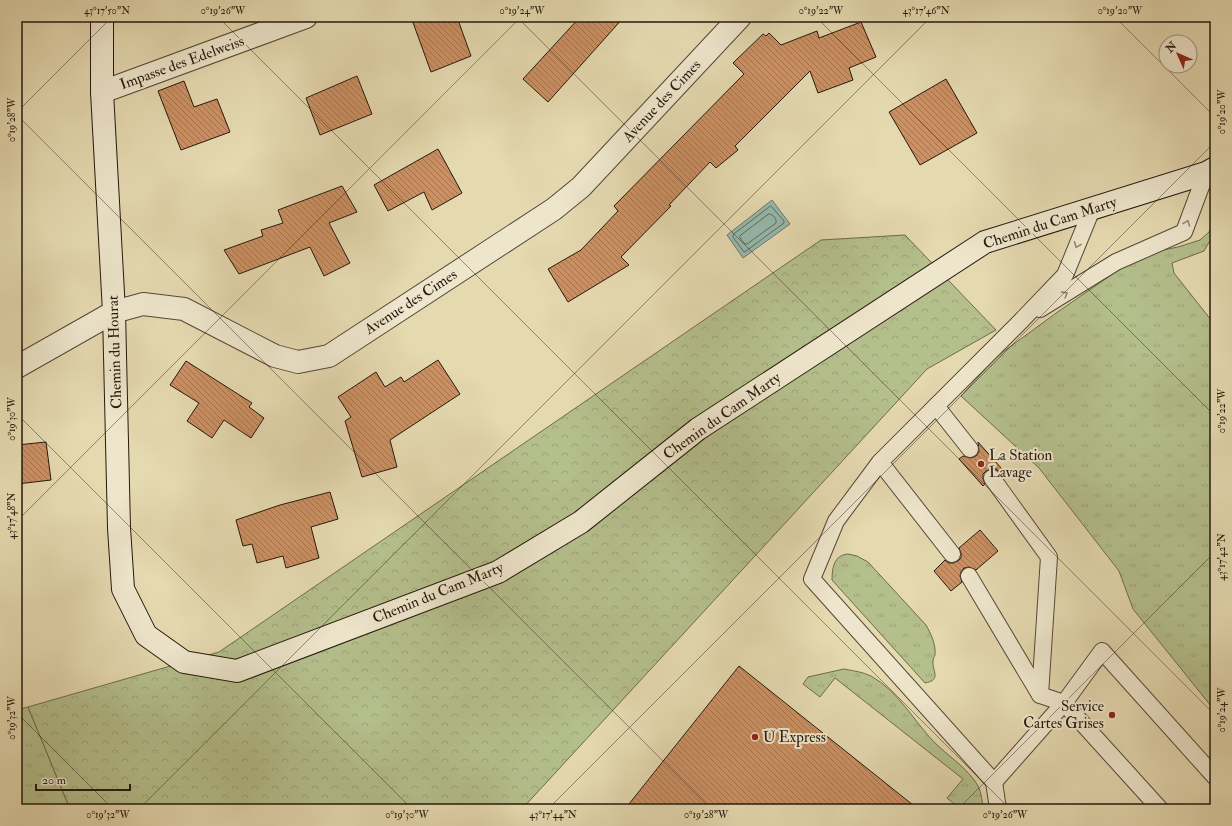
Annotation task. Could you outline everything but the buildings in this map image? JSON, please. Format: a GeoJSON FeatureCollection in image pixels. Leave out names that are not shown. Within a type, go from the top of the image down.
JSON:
{"type":"FeatureCollection","features":[{"type":"Feature","properties":{"kind":"street","name":"Chemin du Hourat"},"geometry":{"type":"LineString","coordinates":[[102,17],[102,92],[114,312],[119,528],[122,589],[146,635],[184,662]]}},
{"type":"Feature","properties":{"kind":"street","name":"Impasse des Edelweiss"},"geometry":{"type":"LineString","coordinates":[[102,92],[306,17]]}},
{"type":"Feature","properties":{"kind":"street","name":"Avenue des Cimes"},"geometry":{"type":"LineString","coordinates":[[17,367],[114,312],[143,304],[184,309],[274,356],[298,362],[329,356],[554,209],[575,192],[740,17]]}},
{"type":"Feature","properties":{"kind":"street","name":"Chemin du Cam Marty"},"geometry":{"type":"LineString","coordinates":[[184,662],[237,671],[498,572],[581,522],[698,429],[985,242],[1210,171]]}},
{"type":"Feature","properties":{"kind":"lane"},"geometry":{"type":"LineString","coordinates":[[1020,322],[1116,262],[1184,232],[1210,171]]}},
{"type":"Feature","properties":{"kind":"lane"},"geometry":{"type":"LineString","coordinates":[[998,809],[994,782],[812,579],[836,521],[880,462],[1020,322],[1064,275],[1092,209]]}},
{"type":"Feature","properties":{"kind":"lane"},"geometry":{"type":"LineString","coordinates":[[936,406],[970,450]]}},
{"type":"Feature","properties":{"kind":"lane"},"geometry":{"type":"LineString","coordinates":[[880,462],[952,554]]}},
{"type":"Feature","properties":{"kind":"lane"},"geometry":{"type":"LineString","coordinates":[[992,478],[1049,557],[1040,695]]}},
{"type":"Feature","properties":{"kind":"lane"},"geometry":{"type":"LineString","coordinates":[[969,576],[1040,695],[1064,703],[1160,809]]}},
{"type":"Feature","properties":{"kind":"lane"},"geometry":{"type":"LineString","coordinates":[[994,782],[1064,703],[1102,651],[1215,777]]}},
{"type":"Feature","properties":{"kind":"green space"},"geometry":{"type":"Polygon","coordinates":[[[1215,220],[1215,232],[1204,251],[1172,263],[1174,273],[1215,325],[1215,711],[1133,609],[1119,571],[1039,468],[961,396],[996,357],[1059,311],[1127,264],[1158,251],[1200,240],[1209,232],[1215,220]]]}},
{"type":"Feature","properties":{"kind":"green space"},"geometry":{"type":"Polygon","coordinates":[[[905,235],[996,330],[927,369],[522,809],[70,809],[28,707],[219,652],[821,240],[905,235]]]}},
{"type":"Feature","properties":{"kind":"green space"},"geometry":{"type":"Polygon","coordinates":[[[848,554],[857,556],[868,562],[926,625],[935,647],[933,665],[935,677],[930,682],[925,683],[832,580],[833,567],[835,563],[840,557],[848,554]]]}},
{"type":"Feature","properties":{"kind":"green space"},"geometry":{"type":"Polygon","coordinates":[[[844,669],[871,676],[881,682],[898,698],[934,742],[974,780],[980,790],[983,809],[960,809],[947,798],[963,779],[835,678],[820,697],[803,684],[808,677],[844,669]]]}},
{"type":"Feature","properties":{"kind":"green space"},"geometry":{"type":"Polygon","coordinates":[[[28,707],[70,809],[17,809],[17,710],[28,707]]]}},
{"type":"Feature","properties":{"kind":"water"},"geometry":{"type":"Polygon","coordinates":[[[772,200],[790,224],[743,258],[727,235],[772,200]]]}},
{"type":"Feature","properties":{"kind":"place","name":"La Station Lavage"},"geometry":{"type":"Point","coordinates":[981,464]}},
{"type":"Feature","properties":{"kind":"place","name":"Service Cartes Grises"},"geometry":{"type":"Point","coordinates":[1112,715]}},
{"type":"Feature","properties":{"kind":"place","name":"U Express"},"geometry":{"type":"Point","coordinates":[755,737]}}]}
